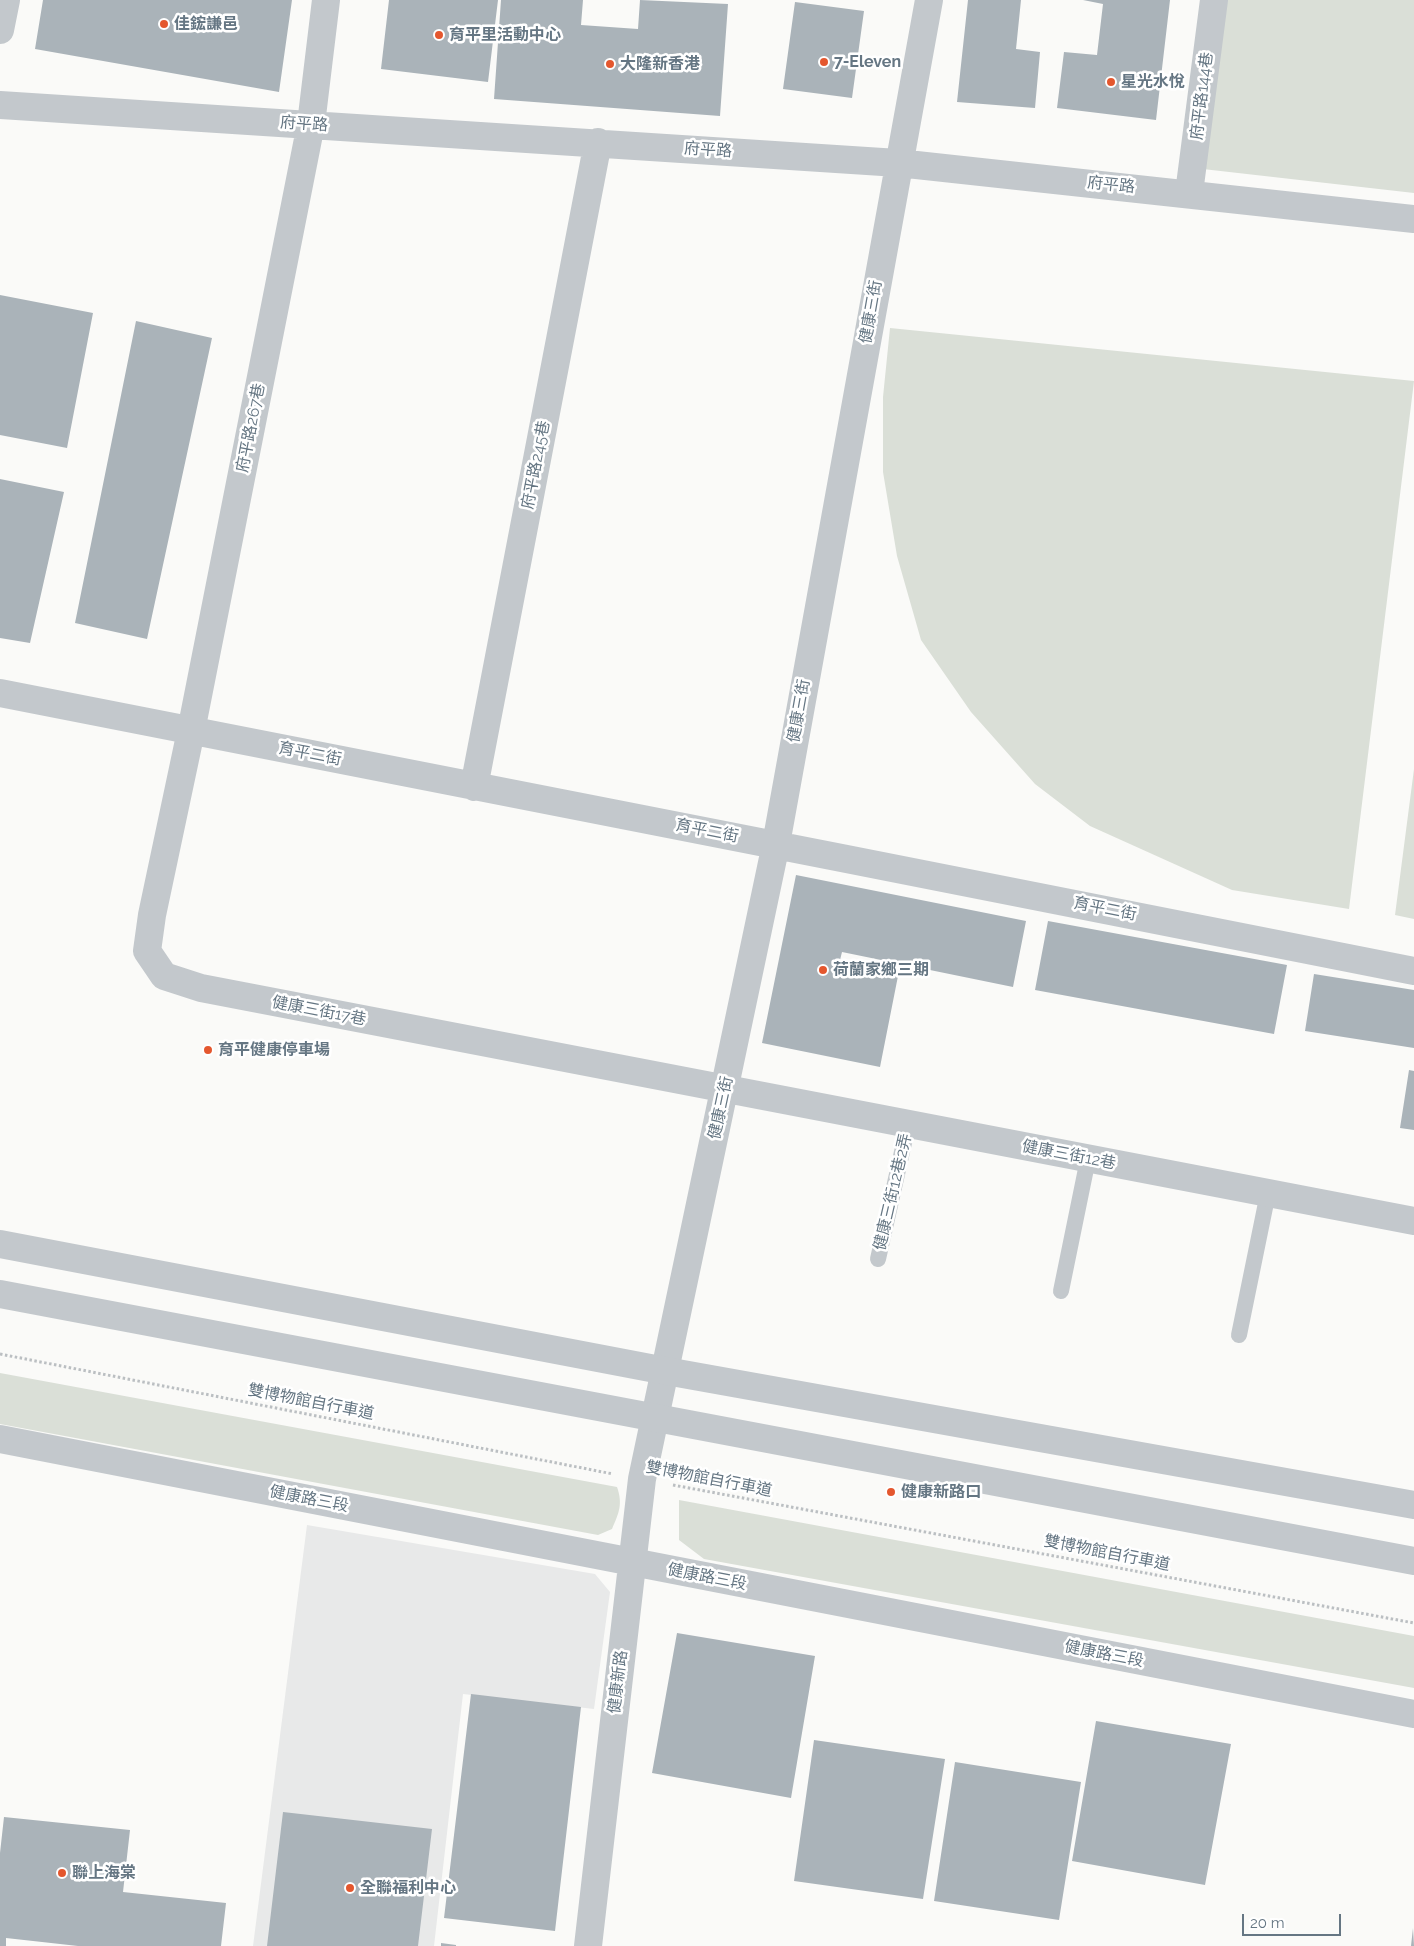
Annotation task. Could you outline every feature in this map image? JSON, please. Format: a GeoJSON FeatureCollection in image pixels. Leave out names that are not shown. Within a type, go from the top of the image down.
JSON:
{"type":"FeatureCollection","features":[{"type":"Feature","properties":{"kind":"street"},"geometry":{"type":"LineString","coordinates":[[0,30],[6,0]]}},
{"type":"Feature","properties":{"kind":"street","name":"府平路267巷"},"geometry":{"type":"LineString","coordinates":[[191,731],[312,124],[326,0]]}},
{"type":"Feature","properties":{"kind":"street","name":"健康三街"},"geometry":{"type":"LineString","coordinates":[[656,1418],[776,844],[928,0]]}},
{"type":"Feature","properties":{"kind":"street","name":"府平路144巷"},"geometry":{"type":"LineString","coordinates":[[1189,193],[1214,0]]}},
{"type":"Feature","properties":{"kind":"street","name":"府平路"},"geometry":{"type":"LineString","coordinates":[[0,105],[598,142],[898,163],[1189,193],[1414,219]]}},
{"type":"Feature","properties":{"kind":"street","name":"府平路245巷"},"geometry":{"type":"LineString","coordinates":[[474,787],[598,142]]}},
{"type":"Feature","properties":{"kind":"street","name":"育平二街"},"geometry":{"type":"LineString","coordinates":[[0,693],[474,787],[776,844],[1414,971]]}},
{"type":"Feature","properties":{"kind":"street","name":"健康三街17巷"},"geometry":{"type":"LineString","coordinates":[[191,731],[152,916],[147,951],[164,976],[201,988],[724,1090]]}},
{"type":"Feature","properties":{"kind":"street","name":"健康三街12巷"},"geometry":{"type":"LineString","coordinates":[[724,1090],[1414,1221]]}},
{"type":"Feature","properties":{"kind":"street"},"geometry":{"type":"LineString","coordinates":[[0,1244],[666,1370],[1414,1505]]}},
{"type":"Feature","properties":{"kind":"street"},"geometry":{"type":"LineString","coordinates":[[0,1294],[1414,1561]]}},
{"type":"Feature","properties":{"kind":"street","name":"健康新路"},"geometry":{"type":"LineString","coordinates":[[588,1946],[642,1479],[656,1418]]}},
{"type":"Feature","properties":{"kind":"street","name":"健康路三段"},"geometry":{"type":"LineString","coordinates":[[0,1439],[1414,1714]]}},
{"type":"Feature","properties":{"kind":"lane","name":"健康三街12巷2弄"},"geometry":{"type":"LineString","coordinates":[[878,1258],[908,1125]]}},
{"type":"Feature","properties":{"kind":"lane"},"geometry":{"type":"LineString","coordinates":[[1062,1291],[1088,1159]]}},
{"type":"Feature","properties":{"kind":"lane"},"geometry":{"type":"LineString","coordinates":[[1239,1335],[1268,1193]]}},
{"type":"Feature","properties":{"kind":"path","name":"雙博物館自行車道"},"geometry":{"type":"LineString","coordinates":[[0,1354],[642,1479],[1414,1623]]}},
{"type":"Feature","properties":{"kind":"shaded area"},"geometry":{"type":"Polygon","coordinates":[[[1214,0],[1414,0],[1414,193],[1194,168],[1214,0]]]}},
{"type":"Feature","properties":{"kind":"shaded area"},"geometry":{"type":"Polygon","coordinates":[[[890,328],[1414,381],[1349,909],[1232,890],[1090,826],[1035,784],[971,712],[921,640],[897,556],[883,472],[883,397],[890,328]]]}},
{"type":"Feature","properties":{"kind":"shaded area"},"geometry":{"type":"Polygon","coordinates":[[[1414,769],[1414,919],[1395,915],[1414,769]]]}},
{"type":"Feature","properties":{"kind":"shaded area"},"geometry":{"type":"Polygon","coordinates":[[[0,1373],[617,1487],[620,1498],[617,1518],[612,1529],[598,1535],[0,1424],[0,1373]]]}},
{"type":"Feature","properties":{"kind":"shaded area"},"geometry":{"type":"Polygon","coordinates":[[[679,1500],[1414,1636],[1414,1688],[704,1559],[679,1540],[679,1500]]]}},
{"type":"Feature","properties":{"kind":"shaded area"},"geometry":{"type":"Polygon","coordinates":[[[307,1525],[595,1574],[610,1592],[594,1709],[463,1694],[434,1946],[253,1946],[307,1525]]]}},
{"type":"Feature","properties":{"kind":"building","name":"佳鋐謙邑"},"geometry":{"type":"Polygon","coordinates":[[[43,0],[292,0],[279,92],[35,49],[43,0]]]}},
{"type":"Feature","properties":{"kind":"building","name":"育平里活動中心"},"geometry":{"type":"Polygon","coordinates":[[[389,0],[498,0],[488,82],[381,69],[389,0]]]}},
{"type":"Feature","properties":{"kind":"building","name":"大隆新香港"},"geometry":{"type":"Polygon","coordinates":[[[501,0],[583,0],[581,25],[638,29],[640,0],[728,4],[720,116],[494,99],[501,0]]]}},
{"type":"Feature","properties":{"kind":"building"},"geometry":{"type":"Polygon","coordinates":[[[968,0],[1021,0],[1016,49],[1040,52],[1035,108],[957,102],[968,0]]]}},
{"type":"Feature","properties":{"kind":"building","name":"星光水悅"},"geometry":{"type":"Polygon","coordinates":[[[1083,0],[1170,0],[1156,120],[1057,108],[1064,52],[1097,55],[1103,4],[1083,0]]]}},
{"type":"Feature","properties":{"kind":"building"},"geometry":{"type":"Polygon","coordinates":[[[795,2],[864,11],[852,98],[783,89],[795,2]]]}},
{"type":"Feature","properties":{"kind":"building"},"geometry":{"type":"Polygon","coordinates":[[[0,295],[93,313],[67,448],[0,435],[0,295]]]}},
{"type":"Feature","properties":{"kind":"building"},"geometry":{"type":"Polygon","coordinates":[[[136,321],[212,338],[147,639],[75,623],[136,321]]]}},
{"type":"Feature","properties":{"kind":"building"},"geometry":{"type":"Polygon","coordinates":[[[0,479],[64,492],[30,643],[0,638],[0,479]]]}},
{"type":"Feature","properties":{"kind":"building","name":"荷蘭家鄉三期"},"geometry":{"type":"Polygon","coordinates":[[[796,875],[1026,921],[1013,987],[842,952],[839,964],[898,976],[880,1067],[762,1043],[796,875]]]}},
{"type":"Feature","properties":{"kind":"building"},"geometry":{"type":"Polygon","coordinates":[[[1048,921],[1287,965],[1274,1034],[1035,990],[1048,921]]]}},
{"type":"Feature","properties":{"kind":"building"},"geometry":{"type":"Polygon","coordinates":[[[1314,974],[1414,990],[1414,1048],[1305,1031],[1314,974]]]}},
{"type":"Feature","properties":{"kind":"building"},"geometry":{"type":"Polygon","coordinates":[[[1409,1070],[1414,1071],[1414,1130],[1400,1128],[1409,1070]]]}},
{"type":"Feature","properties":{"kind":"building"},"geometry":{"type":"Polygon","coordinates":[[[677,1633],[815,1656],[791,1798],[652,1773],[677,1633]]]}},
{"type":"Feature","properties":{"kind":"building"},"geometry":{"type":"Polygon","coordinates":[[[471,1694],[581,1707],[555,1931],[444,1918],[471,1694]]]}},
{"type":"Feature","properties":{"kind":"building"},"geometry":{"type":"Polygon","coordinates":[[[1096,1721],[1231,1744],[1205,1885],[1072,1861],[1096,1721]]]}},
{"type":"Feature","properties":{"kind":"building"},"geometry":{"type":"Polygon","coordinates":[[[814,1740],[945,1759],[923,1899],[794,1881],[814,1740]]]}},
{"type":"Feature","properties":{"kind":"building"},"geometry":{"type":"Polygon","coordinates":[[[955,1762],[1081,1782],[1059,1920],[934,1901],[955,1762]]]}},
{"type":"Feature","properties":{"kind":"building","name":"全聯福利中心"},"geometry":{"type":"Polygon","coordinates":[[[283,1812],[432,1829],[418,1946],[267,1946],[283,1812]]]}},
{"type":"Feature","properties":{"kind":"building","name":"聯上海棠"},"geometry":{"type":"Polygon","coordinates":[[[4,1817],[130,1830],[123,1892],[226,1903],[221,1946],[78,1946],[6,1938],[6,1946],[0,1946],[0,1853],[4,1817]]]}},
{"type":"Feature","properties":{"kind":"building"},"geometry":{"type":"Polygon","coordinates":[[[1413,1928],[1414,1946],[1411,1946],[1413,1928]]]}},
{"type":"Feature","properties":{"kind":"building"},"geometry":{"type":"Polygon","coordinates":[[[441,1943],[456,1945],[456,1946],[441,1946],[441,1943]]]}},
{"type":"Feature","properties":{"kind":"place","name":"佳鋐謙邑"},"geometry":{"type":"Point","coordinates":[164,24]}},
{"type":"Feature","properties":{"kind":"place","name":"育平里活動中心"},"geometry":{"type":"Point","coordinates":[439,35]}},
{"type":"Feature","properties":{"kind":"place","name":"7-Eleven"},"geometry":{"type":"Point","coordinates":[824,62]}},
{"type":"Feature","properties":{"kind":"place","name":"大隆新香港"},"geometry":{"type":"Point","coordinates":[610,64]}},
{"type":"Feature","properties":{"kind":"place","name":"星光水悅"},"geometry":{"type":"Point","coordinates":[1111,82]}},
{"type":"Feature","properties":{"kind":"place","name":"荷蘭家鄉三期"},"geometry":{"type":"Point","coordinates":[823,970]}},
{"type":"Feature","properties":{"kind":"place","name":"育平健康停車場"},"geometry":{"type":"Point","coordinates":[208,1050]}},
{"type":"Feature","properties":{"kind":"place","name":"健康新路口"},"geometry":{"type":"Point","coordinates":[891,1492]}},
{"type":"Feature","properties":{"kind":"place","name":"聯上海棠"},"geometry":{"type":"Point","coordinates":[62,1873]}},
{"type":"Feature","properties":{"kind":"place","name":"全聯福利中心"},"geometry":{"type":"Point","coordinates":[350,1888]}}]}
